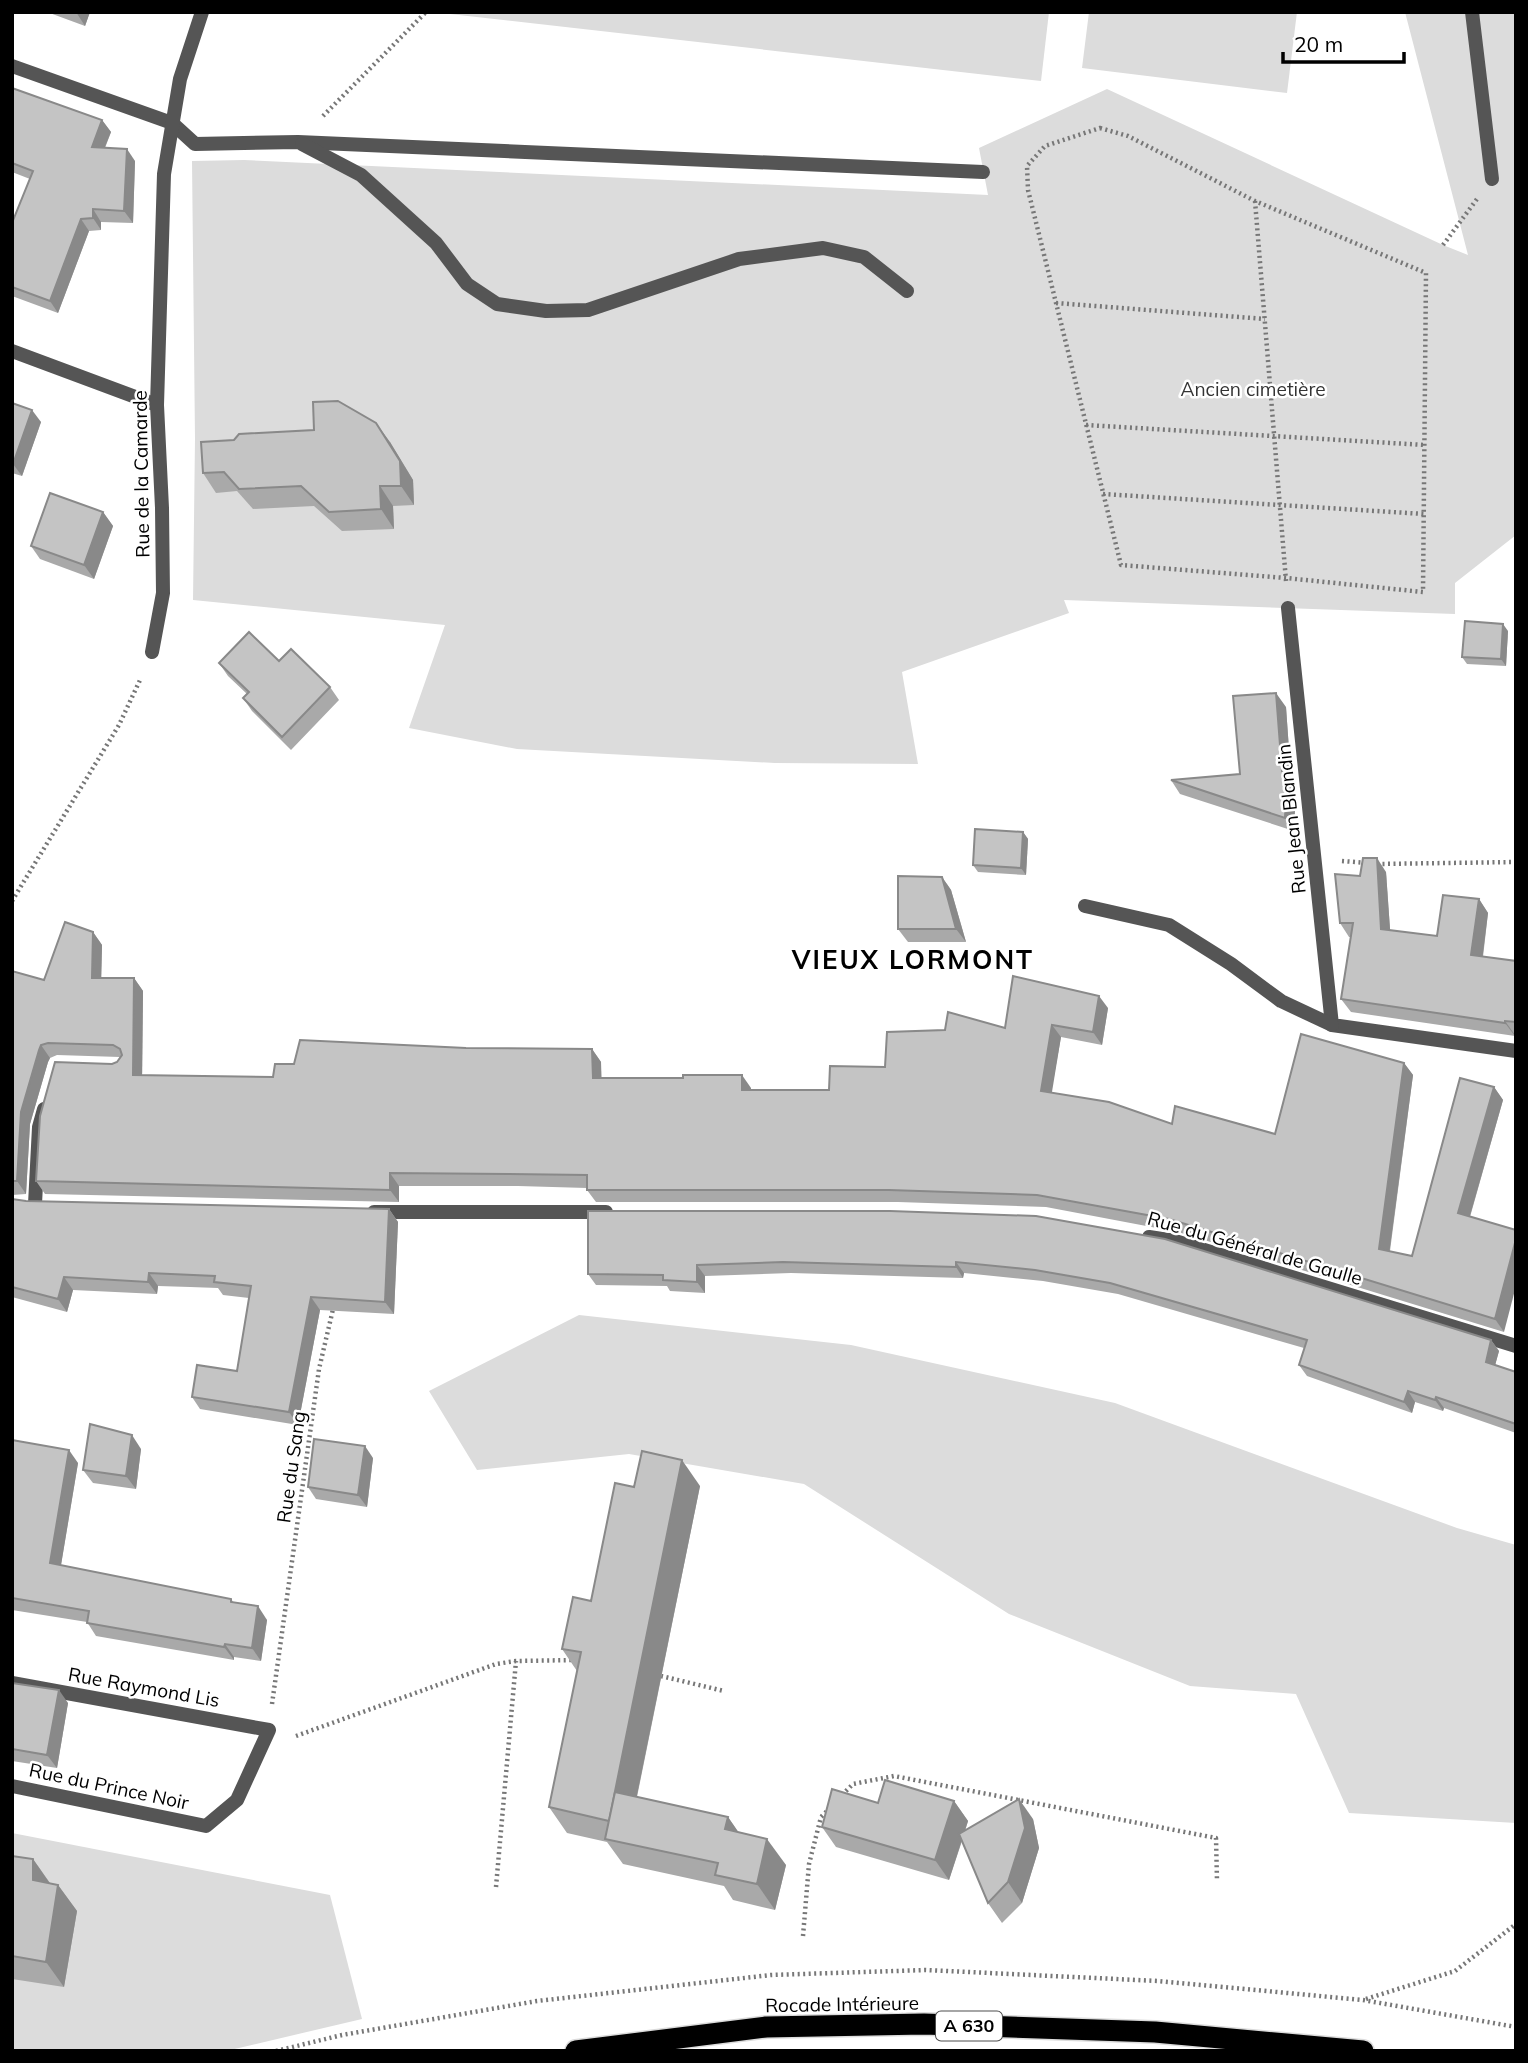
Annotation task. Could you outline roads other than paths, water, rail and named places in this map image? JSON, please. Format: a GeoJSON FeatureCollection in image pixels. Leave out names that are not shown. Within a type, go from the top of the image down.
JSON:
{"type":"FeatureCollection","features":[{"type":"Feature","properties":{"kind":"highway","name":"Rocade Intérieure"},"geometry":{"type":"LineString","coordinates":[[576,2051],[766,2027],[924,2024],[1155,2032],[1363,2051]]}},
{"type":"Feature","properties":{"kind":"street","name":"Rue de la Camarde"},"geometry":{"type":"LineString","coordinates":[[152,652],[163,593],[157,405],[164,174],[180,79],[202,12]]}},
{"type":"Feature","properties":{"kind":"street"},"geometry":{"type":"LineString","coordinates":[[1472,12],[1492,179]]}},
{"type":"Feature","properties":{"kind":"street"},"geometry":{"type":"LineString","coordinates":[[12,66],[172,123],[195,144],[298,142],[983,172]]}},
{"type":"Feature","properties":{"kind":"street"},"geometry":{"type":"LineString","coordinates":[[298,142],[361,175],[436,243],[467,284],[497,304],[546,311],[588,310],[739,259],[822,248],[864,257],[907,291]]}},
{"type":"Feature","properties":{"kind":"street"},"geometry":{"type":"LineString","coordinates":[[12,351],[157,405]]}},
{"type":"Feature","properties":{"kind":"street","name":"Rue Jean Blandin"},"geometry":{"type":"LineString","coordinates":[[1288,608],[1332,1026]]}},
{"type":"Feature","properties":{"kind":"street"},"geometry":{"type":"LineString","coordinates":[[1085,906],[1169,925],[1231,964],[1281,1001],[1332,1026],[1516,1051]]}},
{"type":"Feature","properties":{"kind":"street"},"geometry":{"type":"LineString","coordinates":[[35,1204],[39,1127],[50,1089]]}},
{"type":"Feature","properties":{"kind":"street"},"geometry":{"type":"LineString","coordinates":[[357,1212],[623,1212]]}},
{"type":"Feature","properties":{"kind":"street","name":"Rue du Général de Gaulle"},"geometry":{"type":"LineString","coordinates":[[1136,1234],[1175,1241],[1516,1346]]}},
{"type":"Feature","properties":{"kind":"street","name":"Rue Raymond Lis"},"geometry":{"type":"LineString","coordinates":[[12,1683],[269,1730]]}},
{"type":"Feature","properties":{"kind":"street","name":"Rue du Prince Noir"},"geometry":{"type":"LineString","coordinates":[[12,1786],[206,1826],[237,1800],[269,1730]]}},
{"type":"Feature","properties":{"kind":"district","name":"VIEUX LORMONT"},"geometry":{"type":"Point","coordinates":[913,960]}},
{"type":"Feature","properties":{"kind":"park label","name":"Ancien cimetière"},"geometry":{"type":"Point","coordinates":[1253,389]}}]}
